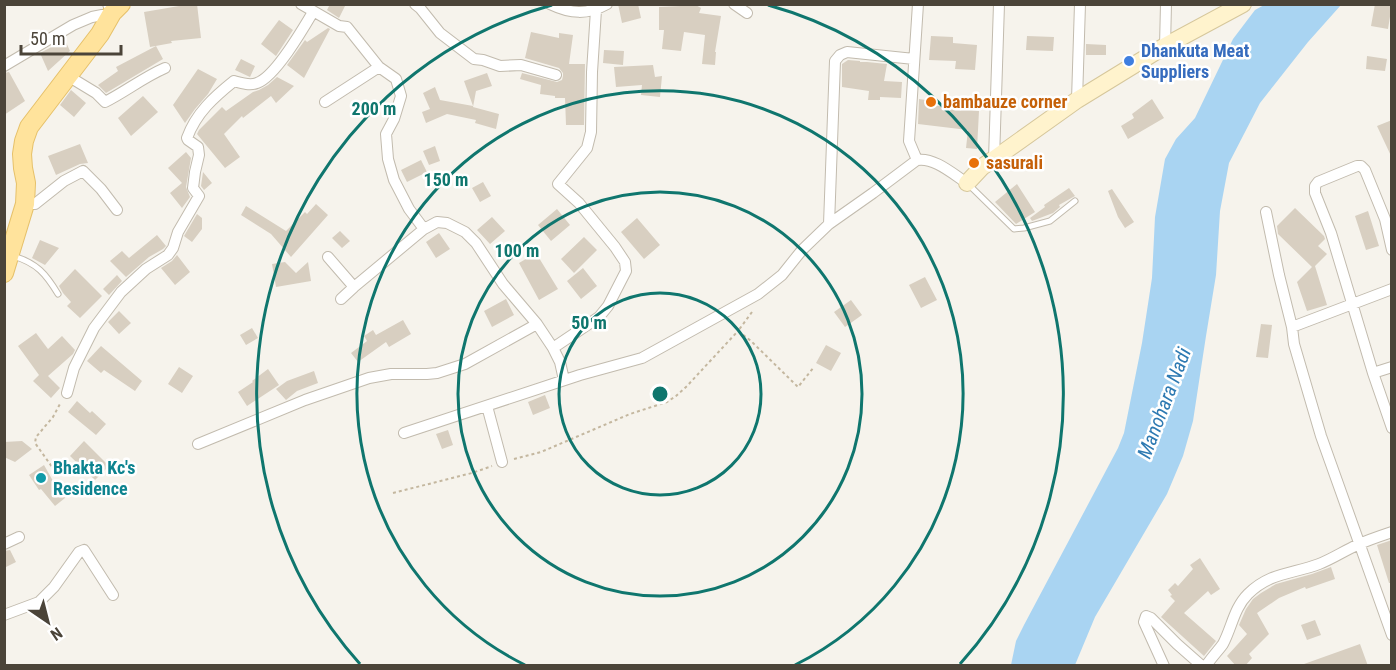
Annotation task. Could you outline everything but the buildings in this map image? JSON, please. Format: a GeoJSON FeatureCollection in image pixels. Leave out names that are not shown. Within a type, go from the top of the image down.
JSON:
{"type":"FeatureCollection","features":[{"type":"Feature","properties":{"kind":"main road"},"geometry":{"type":"LineString","coordinates":[[4,273],[25,204],[26,183],[22,154],[29,127],[100,34],[114,7]]}},
{"type":"Feature","properties":{"kind":"street"},"geometry":{"type":"LineString","coordinates":[[301,4],[339,26],[347,27],[379,67],[396,79],[401,96],[394,119],[386,134],[388,159],[394,180],[409,209],[424,229]]}},
{"type":"Feature","properties":{"kind":"street"},"geometry":{"type":"LineString","coordinates":[[415,4],[440,33],[474,59],[500,66],[521,65],[556,75]]}},
{"type":"Feature","properties":{"kind":"street"},"geometry":{"type":"LineString","coordinates":[[550,4],[569,11],[584,12],[596,10],[607,4]]}},
{"type":"Feature","properties":{"kind":"street"},"geometry":{"type":"LineString","coordinates":[[734,4],[747,13]]}},
{"type":"Feature","properties":{"kind":"street"},"geometry":{"type":"LineString","coordinates":[[917,160],[909,141],[918,4]]}},
{"type":"Feature","properties":{"kind":"street"},"geometry":{"type":"LineString","coordinates":[[994,159],[999,4]]}},
{"type":"Feature","properties":{"kind":"street"},"geometry":{"type":"LineString","coordinates":[[1077,100],[1080,4]]}},
{"type":"Feature","properties":{"kind":"street"},"geometry":{"type":"LineString","coordinates":[[1165,46],[1166,4]]}},
{"type":"Feature","properties":{"kind":"street"},"geometry":{"type":"LineString","coordinates":[[404,433],[564,380],[642,358],[758,294],[782,275],[802,250],[829,224],[917,160],[925,158],[967,183],[982,167],[1077,100],[1226,9],[1243,4]]}},
{"type":"Feature","properties":{"kind":"street"},"geometry":{"type":"LineString","coordinates":[[4,66],[73,25],[114,7]]}},
{"type":"Feature","properties":{"kind":"street"},"geometry":{"type":"LineString","coordinates":[[554,348],[599,317],[608,306],[626,271],[625,262],[615,248],[579,204],[558,184],[587,148],[591,132],[596,10]]}},
{"type":"Feature","properties":{"kind":"street"},"geometry":{"type":"LineString","coordinates":[[67,393],[74,368],[94,328],[121,292],[146,269],[168,255],[178,232],[200,196],[193,188],[199,155],[198,147],[187,138],[195,121],[211,99],[234,81],[246,84],[259,83],[274,69],[314,12]]}},
{"type":"Feature","properties":{"kind":"street"},"geometry":{"type":"LineString","coordinates":[[829,224],[836,61],[840,55],[847,52],[914,59]]}},
{"type":"Feature","properties":{"kind":"street"},"geometry":{"type":"LineString","coordinates":[[325,102],[379,67]]}},
{"type":"Feature","properties":{"kind":"street"},"geometry":{"type":"LineString","coordinates":[[68,76],[96,93],[105,102],[150,74],[165,68]]}},
{"type":"Feature","properties":{"kind":"street"},"geometry":{"type":"LineString","coordinates":[[1392,250],[1385,219],[1365,170],[1361,166],[1318,182],[1315,186],[1315,193],[1331,232],[1372,373],[1392,428]]}},
{"type":"Feature","properties":{"kind":"street"},"geometry":{"type":"LineString","coordinates":[[25,204],[35,204],[64,181],[83,171],[117,210]]}},
{"type":"Feature","properties":{"kind":"street"},"geometry":{"type":"LineString","coordinates":[[1266,212],[1294,344],[1321,436],[1392,635]]}},
{"type":"Feature","properties":{"kind":"street"},"geometry":{"type":"LineString","coordinates":[[341,299],[424,229],[437,222],[447,223],[465,232],[476,243],[502,284],[537,324],[554,348],[564,380]]}},
{"type":"Feature","properties":{"kind":"street"},"geometry":{"type":"LineString","coordinates":[[328,257],[354,287]]}},
{"type":"Feature","properties":{"kind":"street"},"geometry":{"type":"LineString","coordinates":[[1292,327],[1392,289]]}},
{"type":"Feature","properties":{"kind":"street"},"geometry":{"type":"LineString","coordinates":[[198,444],[305,400],[369,378],[391,374],[437,373],[465,364],[537,324]]}},
{"type":"Feature","properties":{"kind":"street"},"geometry":{"type":"LineString","coordinates":[[1372,373],[1392,367]]}},
{"type":"Feature","properties":{"kind":"street"},"geometry":{"type":"LineString","coordinates":[[487,406],[502,462]]}},
{"type":"Feature","properties":{"kind":"street"},"geometry":{"type":"LineString","coordinates":[[1164,666],[1144,621],[1146,616],[1204,666],[1222,645],[1236,612],[1249,593],[1272,577],[1320,564],[1359,544],[1392,532]]}},
{"type":"Feature","properties":{"kind":"street"},"geometry":{"type":"LineString","coordinates":[[4,544],[19,537]]}},
{"type":"Feature","properties":{"kind":"street"},"geometry":{"type":"LineString","coordinates":[[4,615],[39,602],[54,587],[79,552],[84,550],[113,595]]}},
{"type":"Feature","properties":{"kind":"lane"},"geometry":{"type":"LineString","coordinates":[[967,183],[1014,229],[1050,221],[1075,201]]}},
{"type":"Feature","properties":{"kind":"lane"},"geometry":{"type":"LineString","coordinates":[[10,255],[38,268],[45,274],[58,294]]}},
{"type":"Feature","properties":{"kind":"path"},"geometry":{"type":"LineString","coordinates":[[393,493],[472,473],[541,452],[630,414],[667,402],[687,386],[738,331],[770,285]]}},
{"type":"Feature","properties":{"kind":"path"},"geometry":{"type":"LineString","coordinates":[[738,331],[798,387],[814,368]]}},
{"type":"Feature","properties":{"kind":"path"},"geometry":{"type":"LineString","coordinates":[[55,471],[35,443],[36,436],[53,417],[67,393]]}},
{"type":"Feature","properties":{"kind":"water","name":"Manohara Nadi"},"geometry":{"type":"Polygon","coordinates":[[[1266,4],[1341,5],[1308,42],[1260,103],[1229,163],[1220,211],[1216,275],[1193,421],[1183,456],[1167,494],[1095,617],[1075,665],[1011,665],[1016,641],[1124,433],[1152,278],[1155,217],[1165,159],[1176,139],[1195,118],[1233,39],[1255,10],[1266,4]]]}},
{"type":"Feature","properties":{"kind":"place","name":"Dhankuta Meat Suppliers"},"geometry":{"type":"Point","coordinates":[1129,61]}},
{"type":"Feature","properties":{"kind":"place","name":"bambauze corner"},"geometry":{"type":"Point","coordinates":[931,102]}},
{"type":"Feature","properties":{"kind":"place","name":"sasurali"},"geometry":{"type":"Point","coordinates":[974,163]}},
{"type":"Feature","properties":{"kind":"place","name":"Bhakta Kc's Residence"},"geometry":{"type":"Point","coordinates":[41,478]}}]}
